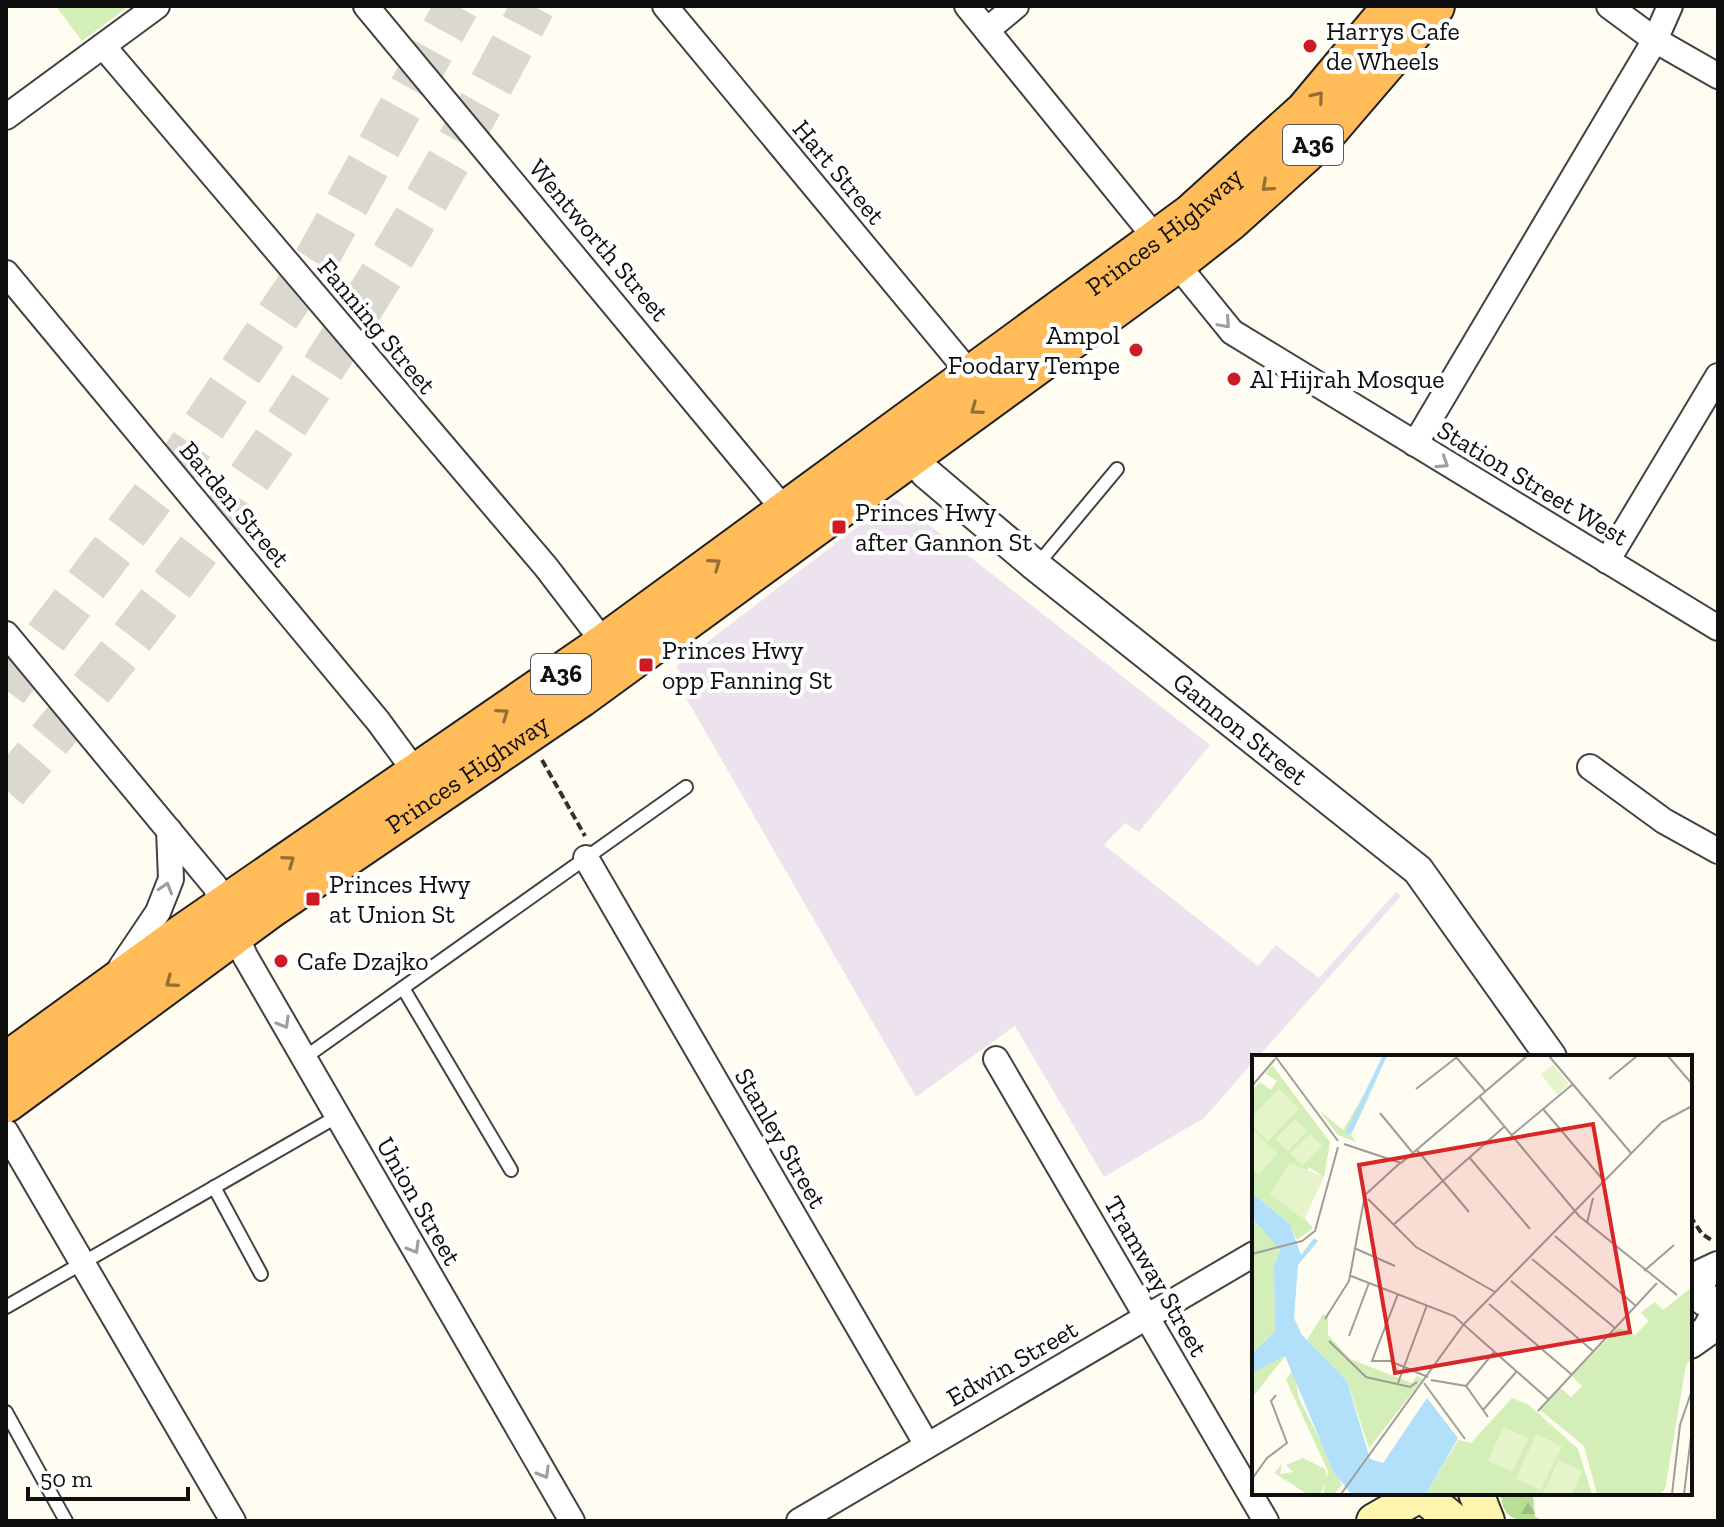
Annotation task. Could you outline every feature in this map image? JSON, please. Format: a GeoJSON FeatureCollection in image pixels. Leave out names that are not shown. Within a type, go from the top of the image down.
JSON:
{"type":"FeatureCollection","features":[{"type":"Feature","properties":{"kind":"highway","name":"Princes Highway"},"geometry":{"type":"LineString","coordinates":[[6,1063],[94,1000],[229,921],[592,689],[900,445],[1164,252],[1232,181],[1306,111],[1394,6]]}},
{"type":"Feature","properties":{"kind":"highway","name":"Princes Highway"},"geometry":{"type":"LineString","coordinates":[[6,1102],[417,774],[605,644],[786,512],[900,445],[971,375],[1164,252],[1230,220],[1320,139],[1434,6]]}},
{"type":"Feature","properties":{"kind":"main road"},"geometry":{"type":"LineString","coordinates":[[1374,1521],[1420,1495]]}},
{"type":"Feature","properties":{"kind":"main road"},"geometry":{"type":"LineString","coordinates":[[1423,1495],[1454,1521]]}},
{"type":"Feature","properties":{"kind":"main road"},"geometry":{"type":"LineString","coordinates":[[1477,1495],[1487,1521]]}},
{"type":"Feature","properties":{"kind":"street"},"geometry":{"type":"LineString","coordinates":[[6,117],[157,6]]}},
{"type":"Feature","properties":{"kind":"street","name":"Wentworth Street"},"geometry":{"type":"LineString","coordinates":[[366,6],[786,512]]}},
{"type":"Feature","properties":{"kind":"street","name":"Hart Street"},"geometry":{"type":"LineString","coordinates":[[665,6],[971,375]]}},
{"type":"Feature","properties":{"kind":"street","name":"Station Street West"},"geometry":{"type":"LineString","coordinates":[[967,6],[1232,332],[1718,628]]}},
{"type":"Feature","properties":{"kind":"street"},"geometry":{"type":"LineString","coordinates":[[987,30],[1016,6]]}},
{"type":"Feature","properties":{"kind":"street"},"geometry":{"type":"LineString","coordinates":[[1609,6],[1655,40],[1718,76]]}},
{"type":"Feature","properties":{"kind":"street"},"geometry":{"type":"LineString","coordinates":[[1415,444],[1655,40],[1670,6]]}},
{"type":"Feature","properties":{"kind":"street","name":"Fanning Street"},"geometry":{"type":"LineString","coordinates":[[103,46],[536,555],[605,644]]}},
{"type":"Feature","properties":{"kind":"street","name":"Barden Street"},"geometry":{"type":"LineString","coordinates":[[6,273],[378,721],[417,774]]}},
{"type":"Feature","properties":{"kind":"street"},"geometry":{"type":"LineString","coordinates":[[1607,561],[1718,376]]}},
{"type":"Feature","properties":{"kind":"street","name":"Gannon Street"},"geometry":{"type":"LineString","coordinates":[[900,445],[1036,566],[1418,870],[1550,1055]]}},
{"type":"Feature","properties":{"kind":"street","name":"Union Street"},"geometry":{"type":"LineString","coordinates":[[6,634],[215,886],[229,921],[304,1058],[572,1521]]}},
{"type":"Feature","properties":{"kind":"street"},"geometry":{"type":"LineString","coordinates":[[1590,767],[1664,821],[1718,851]]}},
{"type":"Feature","properties":{"kind":"street"},"geometry":{"type":"LineString","coordinates":[[94,1000],[128,958],[158,912],[171,879],[169,830]]}},
{"type":"Feature","properties":{"kind":"street","name":"Stanley Street"},"geometry":{"type":"LineString","coordinates":[[590,855],[927,1445]]}},
{"type":"Feature","properties":{"kind":"street","name":"Tramway Street"},"geometry":{"type":"LineString","coordinates":[[996,1059],[1266,1521]]}},
{"type":"Feature","properties":{"kind":"street"},"geometry":{"type":"LineString","coordinates":[[6,1132],[233,1521]]}},
{"type":"Feature","properties":{"kind":"street","name":"Edwin Street"},"geometry":{"type":"LineString","coordinates":[[799,1521],[1252,1255]]}},
{"type":"Feature","properties":{"kind":"street"},"geometry":{"type":"LineString","coordinates":[[1692,1342],[1707,1331],[1718,1308],[1701,1295],[1699,1284],[1706,1260]]}},
{"type":"Feature","properties":{"kind":"lane"},"geometry":{"type":"LineString","coordinates":[[1036,566],[1117,469]]}},
{"type":"Feature","properties":{"kind":"lane"},"geometry":{"type":"LineString","coordinates":[[304,1058],[686,787]]}},
{"type":"Feature","properties":{"kind":"lane"},"geometry":{"type":"LineString","coordinates":[[403,988],[511,1170]]}},
{"type":"Feature","properties":{"kind":"lane"},"geometry":{"type":"LineString","coordinates":[[6,1307],[338,1116]]}},
{"type":"Feature","properties":{"kind":"lane"},"geometry":{"type":"LineString","coordinates":[[214,1187],[261,1274]]}},
{"type":"Feature","properties":{"kind":"lane"},"geometry":{"type":"LineString","coordinates":[[6,1412],[66,1521]]}},
{"type":"Feature","properties":{"kind":"path"},"geometry":{"type":"LineString","coordinates":[[539,756],[590,855]]}},
{"type":"Feature","properties":{"kind":"path"},"geometry":{"type":"LineString","coordinates":[[1692,1219],[1702,1234],[1706,1260]]}},
{"type":"Feature","properties":{"kind":"shaded area"},"geometry":{"type":"Polygon","coordinates":[[[895,498],[1210,745],[1139,832],[1125,823],[1104,845],[1258,966],[1276,945],[1319,978],[1396,892],[1401,896],[1260,1055],[1252,1055],[1252,1063],[1204,1118],[1104,1177],[1015,1026],[916,1097],[682,691],[688,687],[676,666],[895,498]]]}},
{"type":"Feature","properties":{"kind":"green space"},"geometry":{"type":"Polygon","coordinates":[[[56,6],[129,6],[82,41],[56,6]]]}},
{"type":"Feature","properties":{"kind":"green space"},"geometry":{"type":"Polygon","coordinates":[[[1501,1495],[1533,1495],[1535,1517],[1544,1521],[1514,1518],[1508,1515],[1501,1495]]]}},
{"type":"Feature","properties":{"kind":"tunnel"},"geometry":{"type":"LineString","coordinates":[[6,690],[184,456],[317,258],[457,6]]}},
{"type":"Feature","properties":{"kind":"tunnel"},"geometry":{"type":"LineString","coordinates":[[6,790],[156,607],[293,414],[418,213],[533,6]]}},
{"type":"Feature","properties":{"kind":"place","name":"Harrys Cafe de Wheels"},"geometry":{"type":"Point","coordinates":[1310,46]}},
{"type":"Feature","properties":{"kind":"place","name":"Ampol Foodary Tempe"},"geometry":{"type":"Point","coordinates":[1136,350]}},
{"type":"Feature","properties":{"kind":"place","name":"Al Hijrah Mosque"},"geometry":{"type":"Point","coordinates":[1234,379]}},
{"type":"Feature","properties":{"kind":"place","name":"Princes Hwy after Gannon St"},"geometry":{"type":"Point","coordinates":[839,527]}},
{"type":"Feature","properties":{"kind":"place","name":"Princes Hwy opp Fanning St"},"geometry":{"type":"Point","coordinates":[646,665]}},
{"type":"Feature","properties":{"kind":"place","name":"Princes Hwy at Union St"},"geometry":{"type":"Point","coordinates":[313,899]}},
{"type":"Feature","properties":{"kind":"place","name":"Cafe Dzajko"},"geometry":{"type":"Point","coordinates":[281,961]}}]}
